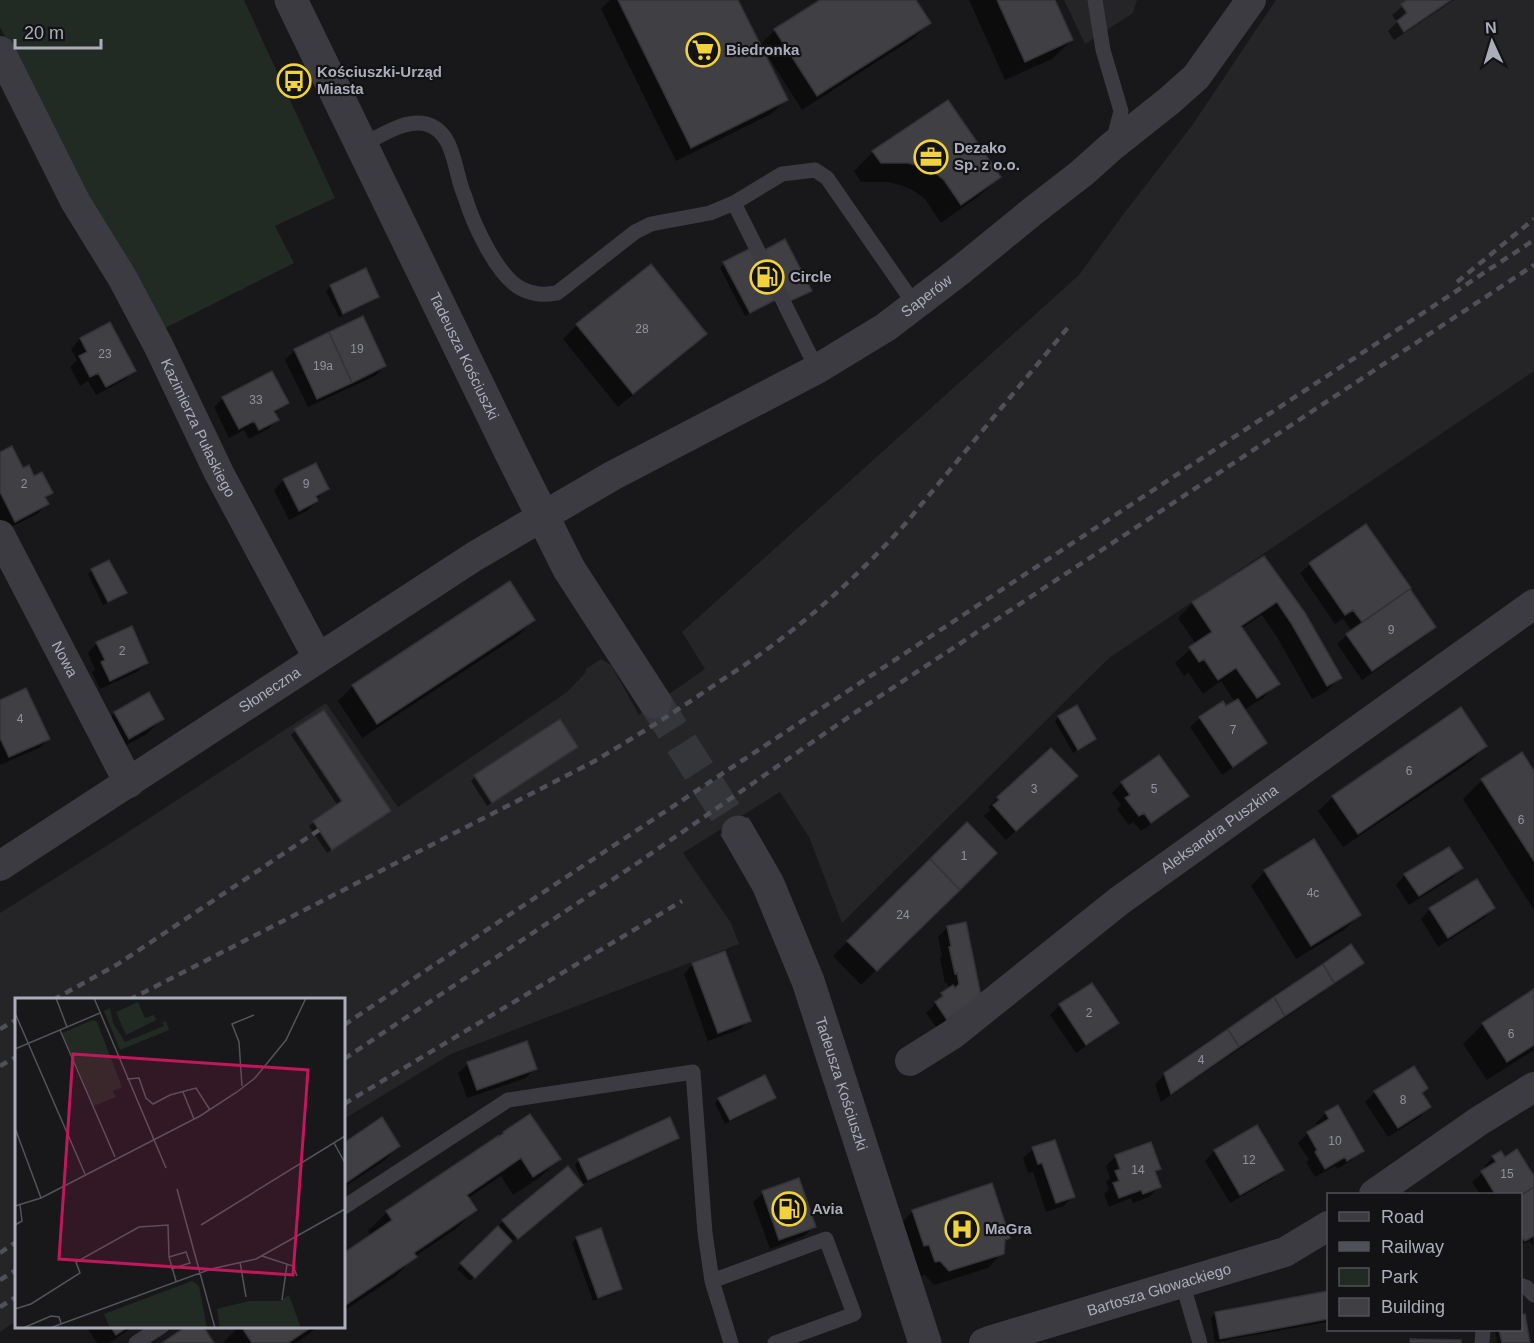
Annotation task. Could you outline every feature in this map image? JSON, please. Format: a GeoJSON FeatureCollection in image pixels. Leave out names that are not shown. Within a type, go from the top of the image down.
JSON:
{"type":"FeatureCollection","features":[{"type":"Feature","properties":{"kind":"street","name":"Tadeusza Kościuszki"},"geometry":{"type":"LineString","coordinates":[[291,0],[569,569],[655,702]]}},
{"type":"Feature","properties":{"kind":"street","name":"Saperów"},"geometry":{"type":"LineString","coordinates":[[543,516],[612,476],[817,369],[869,338],[915,305],[1082,173],[1196,76],[1251,0]]}},
{"type":"Feature","properties":{"kind":"street","name":"Kazimierza Pułaskiego"},"geometry":{"type":"LineString","coordinates":[[0,51],[75,201],[123,279],[154,337],[219,473],[318,657]]}},
{"type":"Feature","properties":{"kind":"street","name":"Słoneczna"},"geometry":{"type":"LineString","coordinates":[[0,866],[318,657],[475,556],[543,516]]}},
{"type":"Feature","properties":{"kind":"street","name":"Nowa"},"geometry":{"type":"LineString","coordinates":[[0,534],[129,783]]}},
{"type":"Feature","properties":{"kind":"street","name":"Aleksandra Puszkina"},"geometry":{"type":"LineString","coordinates":[[910,1061],[953,1034],[1119,901],[1534,604]]}},
{"type":"Feature","properties":{"kind":"street","name":"Tadeusza Kościuszki"},"geometry":{"type":"LineString","coordinates":[[738,832],[768,884],[808,981],[925,1343]]}},
{"type":"Feature","properties":{"kind":"street"},"geometry":{"type":"LineString","coordinates":[[1375,1193],[1479,1121],[1534,1087]]}},
{"type":"Feature","properties":{"kind":"street","name":"Bartosza Głowackiego"},"geometry":{"type":"LineString","coordinates":[[984,1343],[1285,1252],[1326,1230]]}},
{"type":"Feature","properties":{"kind":"lane"},"geometry":{"type":"LineString","coordinates":[[1095,0],[1102,50],[1121,111],[1111,147]]}},
{"type":"Feature","properties":{"kind":"lane"},"geometry":{"type":"LineString","coordinates":[[362,144],[405,125],[428,124],[437,129],[451,148],[466,201],[492,256],[506,276],[519,288],[544,295],[557,293],[568,286],[635,232],[651,224],[710,213],[734,203],[782,174],[815,170],[827,178],[915,305]]}},
{"type":"Feature","properties":{"kind":"lane"},"geometry":{"type":"LineString","coordinates":[[734,203],[817,369]]}},
{"type":"Feature","properties":{"kind":"lane"},"geometry":{"type":"LineString","coordinates":[[345,1206],[508,1100],[693,1072],[705,1233],[712,1281],[731,1343]]}},
{"type":"Feature","properties":{"kind":"lane"},"geometry":{"type":"LineString","coordinates":[[712,1281],[826,1239],[854,1314],[775,1343]]}},
{"type":"Feature","properties":{"kind":"lane"},"geometry":{"type":"LineString","coordinates":[[1182,1282],[1200,1343]]}},
{"type":"Feature","properties":{"kind":"lane"},"geometry":{"type":"LineString","coordinates":[[1522,1285],[1534,1295]]}},
{"type":"Feature","properties":{"kind":"lane"},"geometry":{"type":"LineString","coordinates":[[136,1343],[159,1328]]}},
{"type":"Feature","properties":{"kind":"shaded area"},"geometry":{"type":"Polygon","coordinates":[[[1064,0],[1137,0],[1133,13],[1085,44],[1064,0]]]}},
{"type":"Feature","properties":{"kind":"shaded area"},"geometry":{"type":"Polygon","coordinates":[[[1276,0],[1534,0],[1534,371],[1109,658],[842,923],[809,837],[780,792],[683,853],[731,923],[739,944],[451,1054],[345,1118],[345,998],[15,998],[15,1322],[0,1332],[0,913],[326,703],[398,807],[567,692],[586,672],[586,669],[601,659],[611,665],[639,715],[705,669],[682,632],[1079,275],[1191,127],[1276,0]]]}},
{"type":"Feature","properties":{"kind":"green space"},"geometry":{"type":"Polygon","coordinates":[[[0,0],[244,0],[335,198],[275,226],[294,263],[157,332],[0,27],[0,0]]]}},
{"type":"Feature","properties":{"kind":"building","name":"Biedronka"},"geometry":{"type":"Polygon","coordinates":[[[618,0],[738,0],[788,100],[691,148],[618,0]]]}},
{"type":"Feature","properties":{"kind":"building"},"geometry":{"type":"Polygon","coordinates":[[[820,0],[916,0],[931,23],[817,96],[774,29],[820,0]]]}},
{"type":"Feature","properties":{"kind":"building"},"geometry":{"type":"Polygon","coordinates":[[[997,0],[1055,0],[1073,40],[1025,62],[997,0]]]}},
{"type":"Feature","properties":{"kind":"building"},"geometry":{"type":"Polygon","coordinates":[[[1407,0],[1451,0],[1404,32],[1397,21],[1407,13],[1401,4],[1407,0]]]}},
{"type":"Feature","properties":{"kind":"building","name":"Dezako Sp. z o.o."},"geometry":{"type":"Polygon","coordinates":[[[948,100],[1001,177],[961,205],[944,180],[934,172],[908,163],[881,163],[872,151],[948,100]]]}},
{"type":"Feature","properties":{"kind":"building","name":"Circle"},"geometry":{"type":"Polygon","coordinates":[[[785,239],[812,291],[782,305],[779,298],[750,313],[723,262],[753,247],[757,254],[785,239]]]}},
{"type":"Feature","properties":{"kind":"building"},"geometry":{"type":"Polygon","coordinates":[[[651,264],[707,334],[633,394],[576,324],[651,264]]]}},
{"type":"Feature","properties":{"kind":"building"},"geometry":{"type":"Polygon","coordinates":[[[366,268],[379,297],[343,314],[330,285],[366,268]]]}},
{"type":"Feature","properties":{"kind":"building"},"geometry":{"type":"Polygon","coordinates":[[[363,316],[386,366],[352,383],[329,332],[363,316]]]}},
{"type":"Feature","properties":{"kind":"building"},"geometry":{"type":"Polygon","coordinates":[[[110,322],[136,371],[106,387],[98,373],[90,377],[79,356],[87,352],[80,338],[110,322]]]}},
{"type":"Feature","properties":{"kind":"building"},"geometry":{"type":"Polygon","coordinates":[[[329,332],[352,383],[317,399],[294,349],[329,332]]]}},
{"type":"Feature","properties":{"kind":"building"},"geometry":{"type":"Polygon","coordinates":[[[272,371],[289,403],[274,411],[279,420],[259,430],[254,421],[239,429],[222,397],[272,371]]]}},
{"type":"Feature","properties":{"kind":"building"},"geometry":{"type":"Polygon","coordinates":[[[12,446],[23,468],[29,465],[34,476],[42,472],[53,493],[45,497],[49,504],[15,522],[0,492],[0,452],[12,446]]]}},
{"type":"Feature","properties":{"kind":"building"},"geometry":{"type":"Polygon","coordinates":[[[316,463],[329,489],[316,496],[318,501],[299,511],[283,479],[316,463]]]}},
{"type":"Feature","properties":{"kind":"building"},"geometry":{"type":"Polygon","coordinates":[[[1366,524],[1411,588],[1362,622],[1353,610],[1345,615],[1309,563],[1366,524]]]}},
{"type":"Feature","properties":{"kind":"building"},"geometry":{"type":"Polygon","coordinates":[[[1264,556],[1305,613],[1342,678],[1327,686],[1277,602],[1241,626],[1280,684],[1257,698],[1236,668],[1218,680],[1204,659],[1199,662],[1189,647],[1212,632],[1192,602],[1264,556]]]}},
{"type":"Feature","properties":{"kind":"building"},"geometry":{"type":"Polygon","coordinates":[[[109,560],[127,593],[108,602],[91,569],[109,560]]]}},
{"type":"Feature","properties":{"kind":"building"},"geometry":{"type":"Polygon","coordinates":[[[510,581],[535,620],[377,724],[352,685],[510,581]]]}},
{"type":"Feature","properties":{"kind":"building"},"geometry":{"type":"Polygon","coordinates":[[[1410,589],[1436,627],[1372,671],[1346,634],[1410,589]]]}},
{"type":"Feature","properties":{"kind":"building"},"geometry":{"type":"Polygon","coordinates":[[[132,626],[148,663],[110,681],[101,662],[105,660],[96,642],[132,626]]]}},
{"type":"Feature","properties":{"kind":"building"},"geometry":{"type":"Polygon","coordinates":[[[26,688],[50,739],[9,757],[0,738],[0,700],[26,688]]]}},
{"type":"Feature","properties":{"kind":"building"},"geometry":{"type":"Polygon","coordinates":[[[149,692],[164,719],[129,739],[114,712],[149,692]]]}},
{"type":"Feature","properties":{"kind":"building"},"geometry":{"type":"Polygon","coordinates":[[[1238,699],[1267,743],[1233,767],[1199,717],[1223,701],[1226,706],[1238,699]]]}},
{"type":"Feature","properties":{"kind":"building"},"geometry":{"type":"Polygon","coordinates":[[[1077,705],[1096,739],[1078,750],[1058,716],[1077,705]]]}},
{"type":"Feature","properties":{"kind":"building"},"geometry":{"type":"Polygon","coordinates":[[[1461,707],[1487,746],[1358,834],[1332,796],[1461,707]]]}},
{"type":"Feature","properties":{"kind":"building"},"geometry":{"type":"Polygon","coordinates":[[[324,710],[391,811],[332,850],[313,821],[342,801],[294,729],[324,710]]]}},
{"type":"Feature","properties":{"kind":"building"},"geometry":{"type":"Polygon","coordinates":[[[560,719],[578,747],[492,803],[474,775],[560,719]]]}},
{"type":"Feature","properties":{"kind":"building"},"geometry":{"type":"Polygon","coordinates":[[[1051,748],[1078,776],[1016,831],[993,805],[999,800],[997,797],[1051,748]]]}},
{"type":"Feature","properties":{"kind":"building"},"geometry":{"type":"Polygon","coordinates":[[[1522,752],[1534,771],[1534,861],[1481,779],[1522,752]]]}},
{"type":"Feature","properties":{"kind":"building"},"geometry":{"type":"Polygon","coordinates":[[[1159,755],[1189,796],[1151,823],[1144,813],[1139,816],[1125,798],[1130,795],[1121,782],[1159,755]]]}},
{"type":"Feature","properties":{"kind":"building"},"geometry":{"type":"Polygon","coordinates":[[[967,822],[997,853],[960,890],[930,859],[967,822]]]}},
{"type":"Feature","properties":{"kind":"building"},"geometry":{"type":"Polygon","coordinates":[[[1314,839],[1361,915],[1311,946],[1264,870],[1314,839]]]}},
{"type":"Feature","properties":{"kind":"building"},"geometry":{"type":"Polygon","coordinates":[[[1449,847],[1463,868],[1419,896],[1404,874],[1449,847]]]}},
{"type":"Feature","properties":{"kind":"building"},"geometry":{"type":"Polygon","coordinates":[[[930,859],[960,890],[877,971],[847,941],[930,859]]]}},
{"type":"Feature","properties":{"kind":"building"},"geometry":{"type":"Polygon","coordinates":[[[1477,879],[1495,908],[1448,938],[1429,908],[1477,879]]]}},
{"type":"Feature","properties":{"kind":"building"},"geometry":{"type":"Polygon","coordinates":[[[966,922],[981,996],[947,1020],[935,1002],[943,996],[941,993],[959,984],[949,947],[951,946],[947,926],[966,922]]]}},
{"type":"Feature","properties":{"kind":"building"},"geometry":{"type":"Polygon","coordinates":[[[1351,944],[1364,963],[1334,983],[1323,964],[1351,944]]]}},
{"type":"Feature","properties":{"kind":"building"},"geometry":{"type":"Polygon","coordinates":[[[725,951],[751,1021],[718,1033],[692,963],[725,951]]]}},
{"type":"Feature","properties":{"kind":"building"},"geometry":{"type":"Polygon","coordinates":[[[1323,964],[1334,983],[1285,1016],[1274,997],[1323,964]]]}},
{"type":"Feature","properties":{"kind":"building"},"geometry":{"type":"Polygon","coordinates":[[[1092,983],[1119,1023],[1086,1045],[1059,1004],[1092,983]]]}},
{"type":"Feature","properties":{"kind":"building"},"geometry":{"type":"Polygon","coordinates":[[[1534,989],[1534,1045],[1507,1062],[1482,1023],[1534,989]]]}},
{"type":"Feature","properties":{"kind":"building"},"geometry":{"type":"Polygon","coordinates":[[[1274,997],[1285,1016],[1239,1047],[1228,1029],[1274,997]]]}},
{"type":"Feature","properties":{"kind":"building"},"geometry":{"type":"Polygon","coordinates":[[[1228,1029],[1239,1047],[1171,1094],[1164,1073],[1228,1029]]]}},
{"type":"Feature","properties":{"kind":"building"},"geometry":{"type":"Polygon","coordinates":[[[527,1041],[537,1069],[477,1090],[467,1062],[527,1041]]]}},
{"type":"Feature","properties":{"kind":"building"},"geometry":{"type":"Polygon","coordinates":[[[1414,1066],[1428,1088],[1422,1093],[1431,1107],[1398,1128],[1374,1091],[1414,1066]]]}},
{"type":"Feature","properties":{"kind":"building"},"geometry":{"type":"Polygon","coordinates":[[[765,1075],[776,1098],[730,1120],[718,1098],[765,1075]]]}},
{"type":"Feature","properties":{"kind":"building"},"geometry":{"type":"Polygon","coordinates":[[[1338,1105],[1364,1151],[1347,1161],[1345,1157],[1325,1169],[1307,1132],[1329,1119],[1325,1112],[1338,1105]]]}},
{"type":"Feature","properties":{"kind":"building"},"geometry":{"type":"Polygon","coordinates":[[[530,1114],[561,1159],[533,1177],[521,1158],[467,1195],[477,1210],[414,1253],[417,1257],[345,1305],[345,1252],[392,1220],[386,1211],[530,1114]]]}},
{"type":"Feature","properties":{"kind":"building"},"geometry":{"type":"Polygon","coordinates":[[[382,1117],[400,1146],[345,1183],[345,1142],[382,1117]]]}},
{"type":"Feature","properties":{"kind":"building"},"geometry":{"type":"Polygon","coordinates":[[[670,1117],[679,1138],[588,1180],[578,1159],[670,1117]]]}},
{"type":"Feature","properties":{"kind":"building"},"geometry":{"type":"Polygon","coordinates":[[[1257,1125],[1284,1170],[1240,1195],[1214,1150],[1257,1125]]]}},
{"type":"Feature","properties":{"kind":"building"},"geometry":{"type":"Polygon","coordinates":[[[1055,1140],[1075,1197],[1056,1203],[1042,1163],[1038,1164],[1032,1147],[1055,1140]]]}},
{"type":"Feature","properties":{"kind":"building"},"geometry":{"type":"Polygon","coordinates":[[[1151,1142],[1161,1169],[1155,1171],[1161,1187],[1143,1194],[1141,1190],[1119,1198],[1113,1183],[1119,1181],[1115,1171],[1120,1169],[1115,1155],[1151,1142]]]}},
{"type":"Feature","properties":{"kind":"building"},"geometry":{"type":"Polygon","coordinates":[[[1517,1149],[1534,1176],[1534,1187],[1522,1195],[1494,1193],[1481,1171],[1496,1162],[1492,1156],[1501,1151],[1505,1157],[1517,1149]]]}},
{"type":"Feature","properties":{"kind":"building"},"geometry":{"type":"Polygon","coordinates":[[[568,1166],[583,1185],[518,1239],[502,1220],[568,1166]]]}},
{"type":"Feature","properties":{"kind":"building","name":"Avia"},"geometry":{"type":"Polygon","coordinates":[[[799,1178],[816,1227],[779,1240],[762,1191],[799,1178]]]}},
{"type":"Feature","properties":{"kind":"building","name":"MaGra"},"geometry":{"type":"Polygon","coordinates":[[[992,1183],[1010,1238],[1005,1240],[1004,1254],[949,1271],[940,1261],[935,1262],[929,1245],[924,1246],[912,1210],[992,1183]]]}},
{"type":"Feature","properties":{"kind":"building"},"geometry":{"type":"Polygon","coordinates":[[[1534,1187],[1534,1236],[1525,1241],[1522,1237],[1522,1195],[1534,1187]]]}},
{"type":"Feature","properties":{"kind":"building"},"geometry":{"type":"Polygon","coordinates":[[[498,1226],[512,1241],[475,1278],[460,1263],[498,1226]]]}},
{"type":"Feature","properties":{"kind":"building"},"geometry":{"type":"Polygon","coordinates":[[[601,1228],[622,1289],[598,1298],[576,1237],[601,1228]]]}},
{"type":"Feature","properties":{"kind":"building"},"geometry":{"type":"Polygon","coordinates":[[[1327,1291],[1327,1319],[1220,1339],[1215,1312],[1327,1291]]]}},
{"type":"Feature","properties":{"kind":"building"},"geometry":{"type":"Polygon","coordinates":[[[1525,1314],[1530,1343],[1502,1343],[1499,1331],[1522,1331],[1522,1315],[1525,1314]]]}},
{"type":"Feature","properties":{"kind":"building"},"geometry":{"type":"Polygon","coordinates":[[[111,1328],[126,1328],[116,1335],[111,1328]]]}},
{"type":"Feature","properties":{"kind":"building"},"geometry":{"type":"Polygon","coordinates":[[[184,1328],[204,1328],[214,1343],[162,1343],[184,1328]]]}},
{"type":"Feature","properties":{"kind":"building"},"geometry":{"type":"Polygon","coordinates":[[[242,1328],[310,1328],[288,1343],[252,1343],[242,1328]]]}},
{"type":"Feature","properties":{"kind":"building"},"geometry":{"type":"Polygon","coordinates":[[[1410,1339],[1461,1340],[1461,1343],[1410,1343],[1410,1339]]]}},
{"type":"Feature","properties":{"kind":"tunnel"},"geometry":{"type":"LineString","coordinates":[[655,702],[738,832]]}},
{"type":"Feature","properties":{"kind":"railway"},"geometry":{"type":"LineString","coordinates":[[1457,282],[1534,219]]}},
{"type":"Feature","properties":{"kind":"railway"},"geometry":{"type":"LineString","coordinates":[[345,1024],[789,729],[1534,240]]}},
{"type":"Feature","properties":{"kind":"railway"},"geometry":{"type":"LineString","coordinates":[[345,1058],[636,864],[853,714],[1534,265]]}},
{"type":"Feature","properties":{"kind":"railway"},"geometry":{"type":"LineString","coordinates":[[133,998],[593,762],[638,735],[764,651],[831,598],[892,539],[1070,325]]}},
{"type":"Feature","properties":{"kind":"railway"},"geometry":{"type":"LineString","coordinates":[[57,998],[118,964],[319,830]]}},
{"type":"Feature","properties":{"kind":"railway"},"geometry":{"type":"LineString","coordinates":[[345,1103],[682,901]]}},
{"type":"Feature","properties":{"kind":"railway"},"geometry":{"type":"LineString","coordinates":[[0,1029],[15,1021]]}},
{"type":"Feature","properties":{"kind":"railway"},"geometry":{"type":"LineString","coordinates":[[0,1066],[15,1058]]}},
{"type":"Feature","properties":{"kind":"railway"},"geometry":{"type":"LineString","coordinates":[[0,1253],[15,1243]]}},
{"type":"Feature","properties":{"kind":"railway"},"geometry":{"type":"LineString","coordinates":[[0,1280],[15,1271]]}},
{"type":"Feature","properties":{"kind":"railway"},"geometry":{"type":"LineString","coordinates":[[0,1307],[15,1298]]}},
{"type":"Feature","properties":{"kind":"place","name":"Biedronka"},"geometry":{"type":"Point","coordinates":[703,50]}},
{"type":"Feature","properties":{"kind":"place","name":"Kościuszki-Urząd Miasta"},"geometry":{"type":"Point","coordinates":[294,81]}},
{"type":"Feature","properties":{"kind":"place","name":"Dezako Sp. z o.o."},"geometry":{"type":"Point","coordinates":[931,157]}},
{"type":"Feature","properties":{"kind":"place","name":"Circle"},"geometry":{"type":"Point","coordinates":[767,277]}},
{"type":"Feature","properties":{"kind":"place","name":"Avia"},"geometry":{"type":"Point","coordinates":[789,1209]}},
{"type":"Feature","properties":{"kind":"place","name":"MaGra"},"geometry":{"type":"Point","coordinates":[962,1229]}}]}
